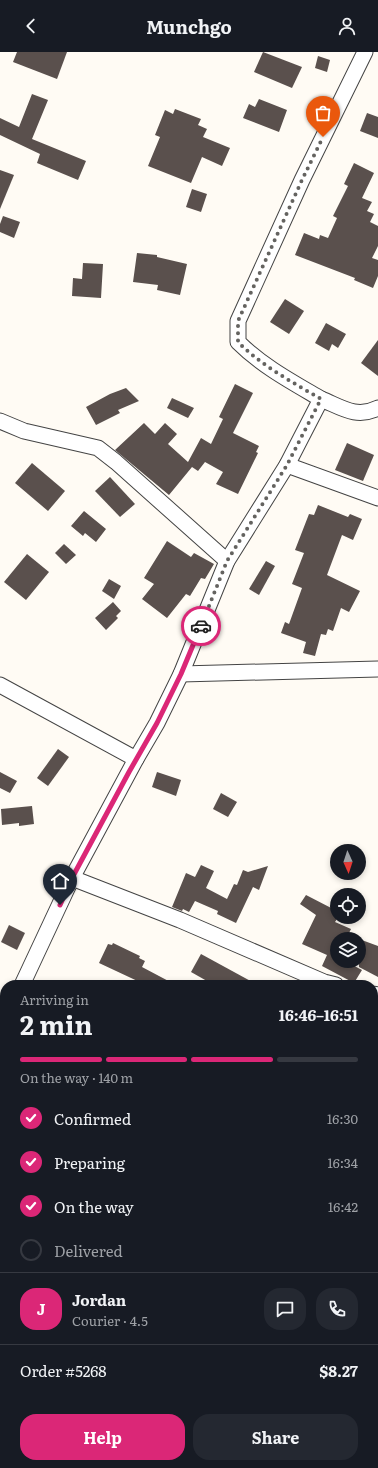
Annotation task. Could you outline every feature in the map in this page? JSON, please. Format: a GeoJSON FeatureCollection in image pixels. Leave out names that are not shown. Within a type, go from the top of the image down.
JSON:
{"type":"FeatureCollection","features":[{"type":"Feature","properties":{"kind":"street"},"geometry":{"type":"LineString","coordinates":[[365,52],[302,180],[238,321],[238,342],[251,355],[321,399],[355,413],[372,411],[378,408]]}},
{"type":"Feature","properties":{"kind":"street"},"geometry":{"type":"LineString","coordinates":[[24,980],[72,878],[157,723],[181,674],[227,561],[287,465],[321,399]]}},
{"type":"Feature","properties":{"kind":"street"},"geometry":{"type":"LineString","coordinates":[[0,421],[24,431],[98,448],[116,462],[227,561]]}},
{"type":"Feature","properties":{"kind":"street"},"geometry":{"type":"LineString","coordinates":[[287,465],[378,498]]}},
{"type":"Feature","properties":{"kind":"street"},"geometry":{"type":"LineString","coordinates":[[181,674],[378,669]]}},
{"type":"Feature","properties":{"kind":"street"},"geometry":{"type":"LineString","coordinates":[[0,685],[136,759]]}},
{"type":"Feature","properties":{"kind":"street"},"geometry":{"type":"LineString","coordinates":[[72,878],[180,920],[318,980]]}},
{"type":"Feature","properties":{"kind":"building"},"geometry":{"type":"Polygon","coordinates":[[[17,52],[67,52],[57,79],[13,62],[17,52]]]}},
{"type":"Feature","properties":{"kind":"building"},"geometry":{"type":"Polygon","coordinates":[[[263,52],[302,67],[292,88],[254,72],[263,52]]]}},
{"type":"Feature","properties":{"kind":"building"},"geometry":{"type":"Polygon","coordinates":[[[318,56],[330,60],[327,72],[315,68],[318,56]]]}},
{"type":"Feature","properties":{"kind":"building"},"geometry":{"type":"Polygon","coordinates":[[[32,94],[48,100],[32,139],[86,161],[78,180],[37,163],[40,154],[0,135],[0,118],[19,127],[32,94]]]}},
{"type":"Feature","properties":{"kind":"building"},"geometry":{"type":"Polygon","coordinates":[[[259,99],[287,110],[279,132],[243,118],[249,104],[255,107],[259,99]]]}},
{"type":"Feature","properties":{"kind":"building"},"geometry":{"type":"Polygon","coordinates":[[[175,109],[201,119],[198,125],[207,129],[203,137],[230,148],[222,166],[202,157],[191,183],[148,166],[160,137],[155,135],[165,110],[173,114],[175,109]]]}},
{"type":"Feature","properties":{"kind":"building"},"geometry":{"type":"Polygon","coordinates":[[[367,113],[378,117],[378,138],[360,131],[367,113]]]}},
{"type":"Feature","properties":{"kind":"building"},"geometry":{"type":"Polygon","coordinates":[[[354,163],[374,173],[362,198],[372,202],[367,211],[374,214],[370,222],[378,226],[378,246],[372,258],[378,260],[378,276],[373,288],[354,280],[355,278],[295,255],[304,233],[319,239],[320,235],[328,238],[337,218],[333,216],[348,186],[344,184],[354,163]]]}},
{"type":"Feature","properties":{"kind":"building"},"geometry":{"type":"Polygon","coordinates":[[[0,170],[14,175],[0,209],[0,170]]]}},
{"type":"Feature","properties":{"kind":"building"},"geometry":{"type":"Polygon","coordinates":[[[192,189],[207,194],[201,212],[186,207],[192,189]]]}},
{"type":"Feature","properties":{"kind":"building"},"geometry":{"type":"Polygon","coordinates":[[[3,216],[20,222],[14,238],[0,232],[0,224],[3,216]]]}},
{"type":"Feature","properties":{"kind":"building"},"geometry":{"type":"Polygon","coordinates":[[[137,253],[157,255],[157,257],[187,264],[180,295],[157,290],[158,285],[133,282],[137,253]]]}},
{"type":"Feature","properties":{"kind":"building"},"geometry":{"type":"Polygon","coordinates":[[[83,263],[103,264],[101,298],[72,296],[73,278],[82,279],[83,263]]]}},
{"type":"Feature","properties":{"kind":"building"},"geometry":{"type":"Polygon","coordinates":[[[285,299],[304,311],[289,334],[270,322],[285,299]]]}},
{"type":"Feature","properties":{"kind":"building"},"geometry":{"type":"Polygon","coordinates":[[[326,323],[346,334],[338,348],[332,344],[329,351],[315,343],[326,323]]]}},
{"type":"Feature","properties":{"kind":"building"},"geometry":{"type":"Polygon","coordinates":[[[378,340],[378,376],[361,363],[378,340]]]}},
{"type":"Feature","properties":{"kind":"building"},"geometry":{"type":"Polygon","coordinates":[[[235,384],[253,393],[233,433],[259,446],[256,452],[258,453],[238,494],[216,484],[223,472],[205,462],[198,471],[192,467],[169,495],[115,450],[144,423],[155,434],[165,423],[177,434],[168,444],[188,462],[201,438],[211,444],[223,419],[219,417],[235,384]]]}},
{"type":"Feature","properties":{"kind":"building"},"geometry":{"type":"Polygon","coordinates":[[[126,388],[139,401],[118,410],[120,413],[96,425],[86,407],[110,394],[126,388]]]}},
{"type":"Feature","properties":{"kind":"building"},"geometry":{"type":"Polygon","coordinates":[[[172,398],[194,408],[188,418],[167,408],[172,398]]]}},
{"type":"Feature","properties":{"kind":"building"},"geometry":{"type":"Polygon","coordinates":[[[347,443],[374,455],[363,481],[335,470],[347,443]]]}},
{"type":"Feature","properties":{"kind":"building"},"geometry":{"type":"Polygon","coordinates":[[[32,463],[65,491],[48,511],[15,483],[32,463]]]}},
{"type":"Feature","properties":{"kind":"building"},"geometry":{"type":"Polygon","coordinates":[[[110,477],[135,504],[120,517],[95,491],[110,477]]]}},
{"type":"Feature","properties":{"kind":"building"},"geometry":{"type":"Polygon","coordinates":[[[318,505],[348,517],[350,514],[362,519],[353,540],[342,535],[327,575],[360,591],[349,612],[341,608],[333,631],[328,629],[326,635],[321,634],[315,656],[303,653],[306,642],[281,633],[285,622],[289,624],[302,588],[292,584],[304,553],[295,550],[309,514],[314,515],[318,505]]]}},
{"type":"Feature","properties":{"kind":"building"},"geometry":{"type":"Polygon","coordinates":[[[84,511],[106,529],[96,542],[85,533],[83,536],[71,526],[84,511]]]}},
{"type":"Feature","properties":{"kind":"building"},"geometry":{"type":"Polygon","coordinates":[[[167,541],[191,557],[194,553],[214,564],[205,579],[201,578],[190,596],[186,594],[167,618],[142,599],[154,584],[144,578],[167,541]]]}},
{"type":"Feature","properties":{"kind":"building"},"geometry":{"type":"Polygon","coordinates":[[[64,544],[76,555],[66,564],[55,553],[64,544]]]}},
{"type":"Feature","properties":{"kind":"building"},"geometry":{"type":"Polygon","coordinates":[[[27,554],[49,572],[26,600],[4,582],[27,554]]]}},
{"type":"Feature","properties":{"kind":"building"},"geometry":{"type":"Polygon","coordinates":[[[266,561],[275,566],[259,595],[249,589],[266,561]]]}},
{"type":"Feature","properties":{"kind":"building"},"geometry":{"type":"Polygon","coordinates":[[[109,579],[121,586],[114,599],[102,591],[109,579]]]}},
{"type":"Feature","properties":{"kind":"building"},"geometry":{"type":"Polygon","coordinates":[[[113,602],[121,611],[116,616],[118,618],[106,630],[95,618],[113,602]]]}},
{"type":"Feature","properties":{"kind":"building"},"geometry":{"type":"Polygon","coordinates":[[[58,749],[69,757],[48,786],[37,778],[58,749]]]}},
{"type":"Feature","properties":{"kind":"building"},"geometry":{"type":"Polygon","coordinates":[[[0,772],[17,781],[10,793],[0,788],[0,772]]]}},
{"type":"Feature","properties":{"kind":"building"},"geometry":{"type":"Polygon","coordinates":[[[157,772],[181,780],[176,796],[152,787],[157,772]]]}},
{"type":"Feature","properties":{"kind":"building"},"geometry":{"type":"Polygon","coordinates":[[[221,793],[237,802],[228,817],[213,809],[221,793]]]}},
{"type":"Feature","properties":{"kind":"building"},"geometry":{"type":"Polygon","coordinates":[[[32,806],[34,824],[19,826],[19,823],[2,825],[1,809],[32,806]]]}},
{"type":"Feature","properties":{"kind":"building"},"geometry":{"type":"Polygon","coordinates":[[[201,865],[214,871],[206,888],[227,899],[234,884],[237,885],[243,870],[248,872],[268,866],[259,890],[253,887],[236,923],[217,914],[218,911],[195,901],[189,912],[172,907],[186,873],[195,877],[201,865]]]}},
{"type":"Feature","properties":{"kind":"building"},"geometry":{"type":"Polygon","coordinates":[[[306,895],[330,907],[330,924],[340,924],[351,929],[350,932],[330,932],[330,968],[358,968],[362,970],[356,980],[348,980],[322,966],[327,955],[302,944],[316,915],[300,904],[306,895]]]}},
{"type":"Feature","properties":{"kind":"building"},"geometry":{"type":"Polygon","coordinates":[[[9,925],[25,933],[17,950],[1,942],[9,925]]]}},
{"type":"Feature","properties":{"kind":"building"},"geometry":{"type":"Polygon","coordinates":[[[366,942],[378,946],[378,977],[361,968],[366,968],[366,942]]]}},
{"type":"Feature","properties":{"kind":"building"},"geometry":{"type":"Polygon","coordinates":[[[113,943],[140,956],[139,958],[145,961],[142,967],[167,980],[135,980],[99,963],[108,944],[112,945],[113,943]]]}},
{"type":"Feature","properties":{"kind":"building"},"geometry":{"type":"Polygon","coordinates":[[[201,954],[249,980],[205,980],[191,972],[201,954]]]}},
{"type":"Feature","properties":{"kind":"way so far"},"geometry":{"type":"LineString","coordinates":[[201,626],[227,561],[287,465],[321,399],[251,355],[238,342],[238,321],[323,137]]}},
{"type":"Feature","properties":{"kind":"route"},"geometry":{"type":"LineString","coordinates":[[60,905],[72,878],[157,723],[181,674],[201,626]]}}]}
